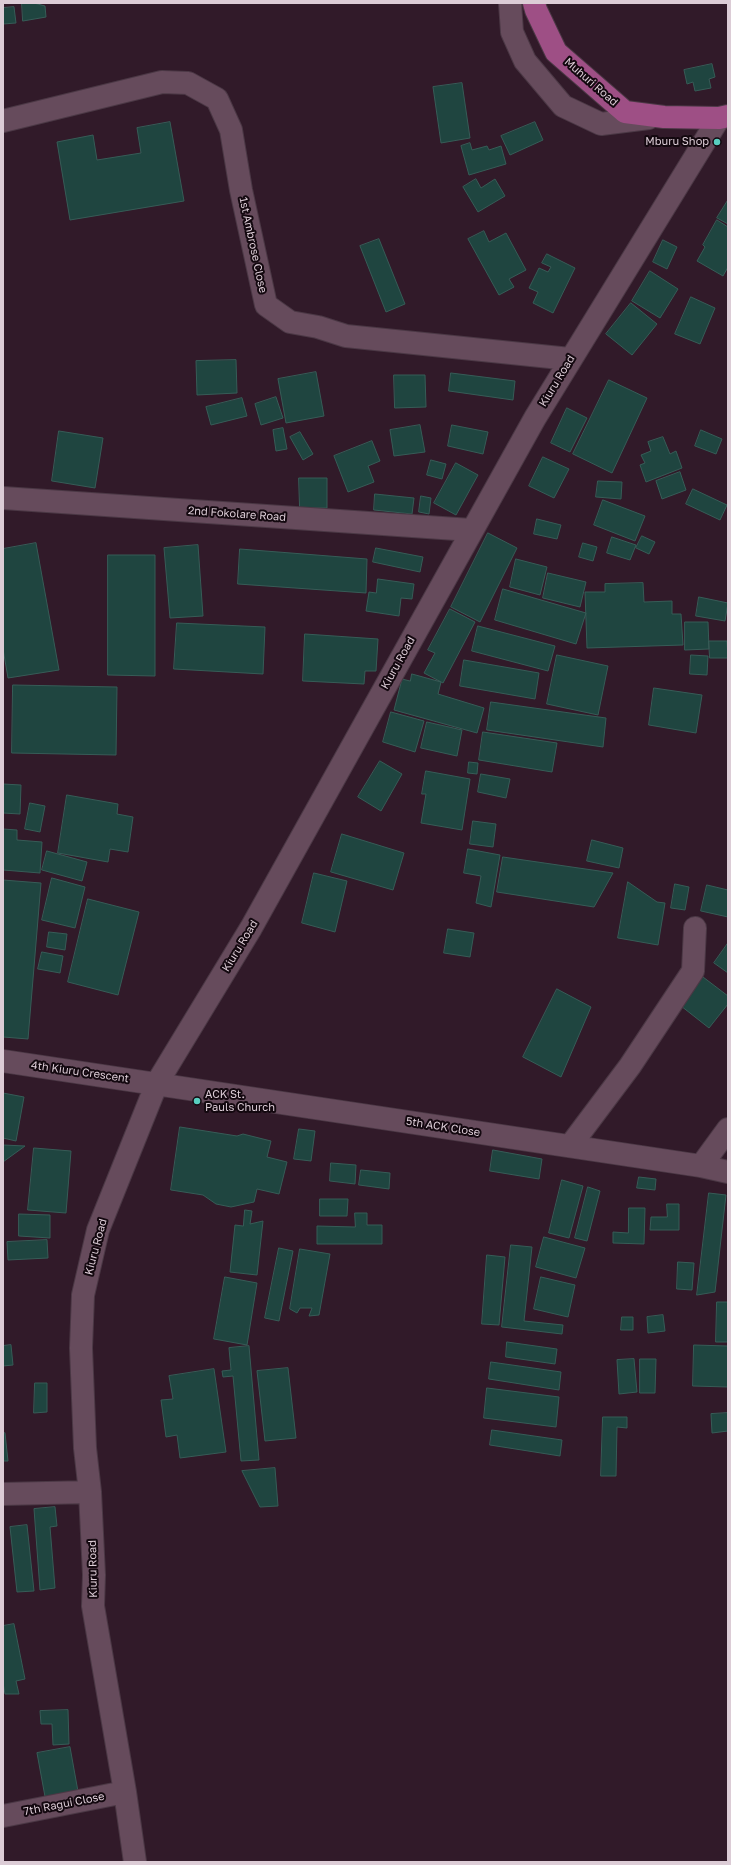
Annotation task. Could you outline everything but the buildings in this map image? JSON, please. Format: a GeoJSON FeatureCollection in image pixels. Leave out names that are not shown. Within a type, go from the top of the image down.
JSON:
{"type":"FeatureCollection","features":[{"type":"Feature","properties":{"kind":"main road","name":"Muhuri Road"},"geometry":{"type":"LineString","coordinates":[[534,3],[556,52],[625,112],[664,116],[723,117]]}},
{"type":"Feature","properties":{"kind":"street"},"geometry":{"type":"LineString","coordinates":[[510,3],[512,32],[525,61],[562,106],[601,124],[664,116]]}},
{"type":"Feature","properties":{"kind":"street","name":"1st Ambrose Close"},"geometry":{"type":"LineString","coordinates":[[3,121],[162,82],[188,82],[217,99],[231,130],[241,190],[266,305],[290,322],[318,327],[346,336],[570,359]]}},
{"type":"Feature","properties":{"kind":"street","name":"Kiuru Road"},"geometry":{"type":"LineString","coordinates":[[135,1862],[125,1792],[93,1606],[94,1575],[90,1492],[85,1448],[81,1348],[84,1295],[98,1230],[157,1083],[251,928],[471,530],[570,359],[723,117]]}},
{"type":"Feature","properties":{"kind":"street","name":"2nd Fokolare Road"},"geometry":{"type":"LineString","coordinates":[[3,498],[471,530]]}},
{"type":"Feature","properties":{"kind":"street"},"geometry":{"type":"LineString","coordinates":[[570,1146],[630,1066],[693,971],[695,928]]}},
{"type":"Feature","properties":{"kind":"street","name":"4th Kiuru Crescent"},"geometry":{"type":"LineString","coordinates":[[3,1061],[157,1083]]}},
{"type":"Feature","properties":{"kind":"street","name":"5th ACK Close"},"geometry":{"type":"LineString","coordinates":[[157,1083],[701,1166],[728,1172]]}},
{"type":"Feature","properties":{"kind":"street"},"geometry":{"type":"LineString","coordinates":[[701,1166],[728,1129]]}},
{"type":"Feature","properties":{"kind":"street"},"geometry":{"type":"LineString","coordinates":[[3,1494],[90,1492]]}},
{"type":"Feature","properties":{"kind":"street","name":"7th Ragui Close"},"geometry":{"type":"LineString","coordinates":[[3,1816],[125,1792]]}},
{"type":"Feature","properties":{"kind":"place","name":"Mburu Shop"},"geometry":{"type":"Point","coordinates":[717,142]}},
{"type":"Feature","properties":{"kind":"place","name":"ACK St. Pauls Church"},"geometry":{"type":"Point","coordinates":[197,1101]}}]}
